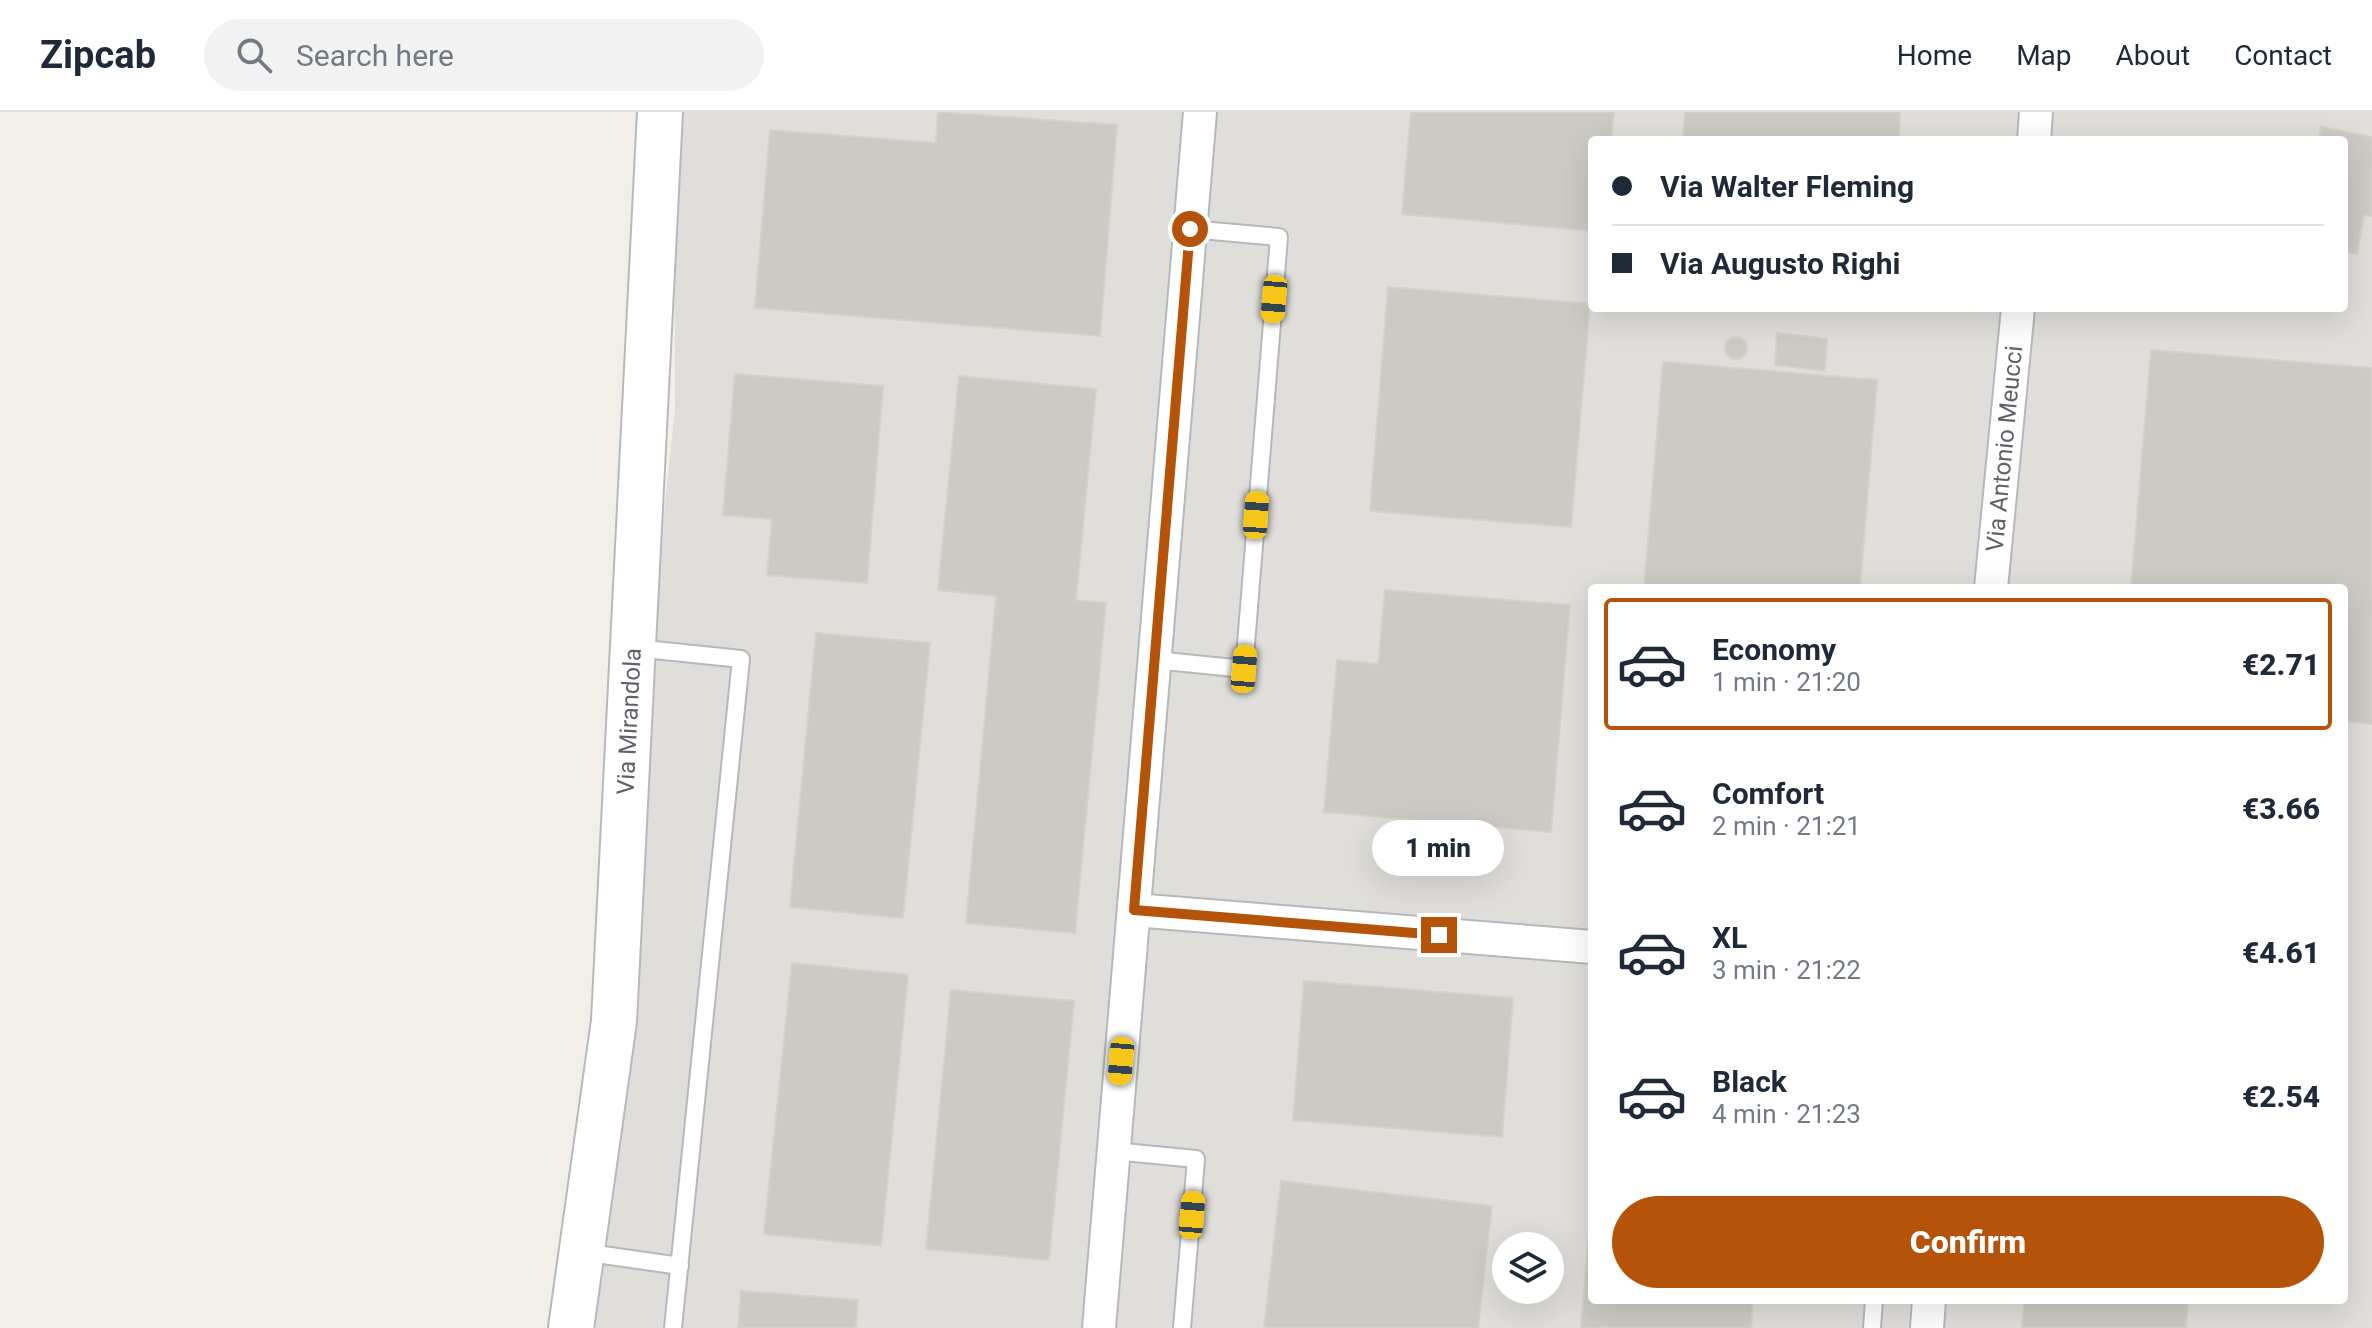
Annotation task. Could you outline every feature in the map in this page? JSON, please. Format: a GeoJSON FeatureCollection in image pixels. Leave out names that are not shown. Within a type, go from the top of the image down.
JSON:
{"type":"FeatureCollection","features":[{"type":"Feature","properties":{"kind":"street","name":"Via Mirandola"},"geometry":{"type":"LineString","coordinates":[[571,1328],[614,1021],[660,112]]}},
{"type":"Feature","properties":{"kind":"street"},"geometry":{"type":"LineString","coordinates":[[1099,1328],[1200,112]]}},
{"type":"Feature","properties":{"kind":"street"},"geometry":{"type":"LineString","coordinates":[[2034,136],[2036,112]]}},
{"type":"Feature","properties":{"kind":"street","name":"Via Antonio Meucci"},"geometry":{"type":"LineString","coordinates":[[1991,584],[2018,312]]}},
{"type":"Feature","properties":{"kind":"street"},"geometry":{"type":"LineString","coordinates":[[1134,910],[1588,947]]}},
{"type":"Feature","properties":{"kind":"street"},"geometry":{"type":"LineString","coordinates":[[1927,1328],[1929,1304]]}},
{"type":"Feature","properties":{"kind":"lane"},"geometry":{"type":"LineString","coordinates":[[1155,660],[1244,669],[1247,638],[1279,237],[1190,229]]}},
{"type":"Feature","properties":{"kind":"lane"},"geometry":{"type":"LineString","coordinates":[[633,648],[741,659],[673,1328]]}},
{"type":"Feature","properties":{"kind":"lane"},"geometry":{"type":"LineString","coordinates":[[1114,1151],[1196,1159],[1182,1328]]}},
{"type":"Feature","properties":{"kind":"lane"},"geometry":{"type":"LineString","coordinates":[[582,1252],[680,1266]]}},
{"type":"Feature","properties":{"kind":"lane"},"geometry":{"type":"LineString","coordinates":[[1872,1328],[1874,1304]]}},
{"type":"Feature","properties":{"kind":"shaded area"},"geometry":{"type":"Polygon","coordinates":[[[674,112],[2372,112],[2372,1328],[579,1328],[675,409],[674,112]]]}},
{"type":"Feature","properties":{"kind":"building"},"geometry":{"type":"Polygon","coordinates":[[[938,112],[1117,125],[1100,336],[755,308],[770,130],[936,143],[938,112]]]}},
{"type":"Feature","properties":{"kind":"building"},"geometry":{"type":"Polygon","coordinates":[[[1411,112],[1614,112],[1611,136],[1588,136],[1588,231],[1402,214],[1411,112]]]}},
{"type":"Feature","properties":{"kind":"building"},"geometry":{"type":"Polygon","coordinates":[[[1685,112],[1900,112],[1899,136],[1683,136],[1685,112]]]}},
{"type":"Feature","properties":{"kind":"building"},"geometry":{"type":"Polygon","coordinates":[[[2321,127],[2372,137],[2372,216],[2364,215],[2357,254],[2348,253],[2348,136],[2320,136],[2321,127]]]}},
{"type":"Feature","properties":{"kind":"building"},"geometry":{"type":"Polygon","coordinates":[[[1388,287],[1588,304],[1571,527],[1370,511],[1388,287]]]}},
{"type":"Feature","properties":{"kind":"building"},"geometry":{"type":"Polygon","coordinates":[[[1777,333],[1827,339],[1825,371],[1775,365],[1777,333]]]}},
{"type":"Feature","properties":{"kind":"building"},"geometry":{"type":"Polygon","coordinates":[[[1732,337],[1740,337],[1747,348],[1740,359],[1732,359],[1725,352],[1725,344],[1732,337]]]}},
{"type":"Feature","properties":{"kind":"building"},"geometry":{"type":"Polygon","coordinates":[[[2151,350],[2372,368],[2372,724],[2348,721],[2348,584],[2131,584],[2151,350]]]}},
{"type":"Feature","properties":{"kind":"building"},"geometry":{"type":"Polygon","coordinates":[[[1663,362],[1877,380],[1860,584],[1644,584],[1663,362]]]}},
{"type":"Feature","properties":{"kind":"building"},"geometry":{"type":"Polygon","coordinates":[[[735,374],[883,386],[867,583],[767,575],[772,519],[723,515],[735,374]]]}},
{"type":"Feature","properties":{"kind":"building"},"geometry":{"type":"Polygon","coordinates":[[[959,376],[1096,389],[1076,600],[1106,603],[1075,933],[966,923],[996,596],[938,590],[959,376]]]}},
{"type":"Feature","properties":{"kind":"building"},"geometry":{"type":"Polygon","coordinates":[[[1385,590],[1570,605],[1551,832],[1324,812],[1337,660],[1378,664],[1385,590]]]}},
{"type":"Feature","properties":{"kind":"building"},"geometry":{"type":"Polygon","coordinates":[[[816,633],[930,643],[903,918],[790,907],[816,633]]]}},
{"type":"Feature","properties":{"kind":"building"},"geometry":{"type":"Polygon","coordinates":[[[792,963],[908,975],[881,1246],[764,1234],[792,963]]]}},
{"type":"Feature","properties":{"kind":"building"},"geometry":{"type":"Polygon","coordinates":[[[1304,981],[1513,998],[1502,1137],[1293,1120],[1304,981]]]}},
{"type":"Feature","properties":{"kind":"building"},"geometry":{"type":"Polygon","coordinates":[[[951,990],[1074,1001],[1049,1260],[926,1249],[951,990]]]}},
{"type":"Feature","properties":{"kind":"building"},"geometry":{"type":"Polygon","coordinates":[[[1281,1181],[1492,1206],[1478,1328],[1264,1328],[1281,1181]]]}},
{"type":"Feature","properties":{"kind":"building"},"geometry":{"type":"Polygon","coordinates":[[[1588,1242],[1588,1304],[1753,1304],[1751,1328],[1581,1328],[1588,1242]]]}},
{"type":"Feature","properties":{"kind":"building"},"geometry":{"type":"Polygon","coordinates":[[[741,1291],[858,1300],[856,1328],[738,1328],[741,1291]]]}},
{"type":"Feature","properties":{"kind":"building"},"geometry":{"type":"Polygon","coordinates":[[[2024,1304],[2188,1304],[2186,1328],[2022,1328],[2024,1304]]]}},
{"type":"Feature","properties":{"kind":"route"},"geometry":{"type":"LineString","coordinates":[[1190,229],[1134,910],[1439,935]]}}]}
